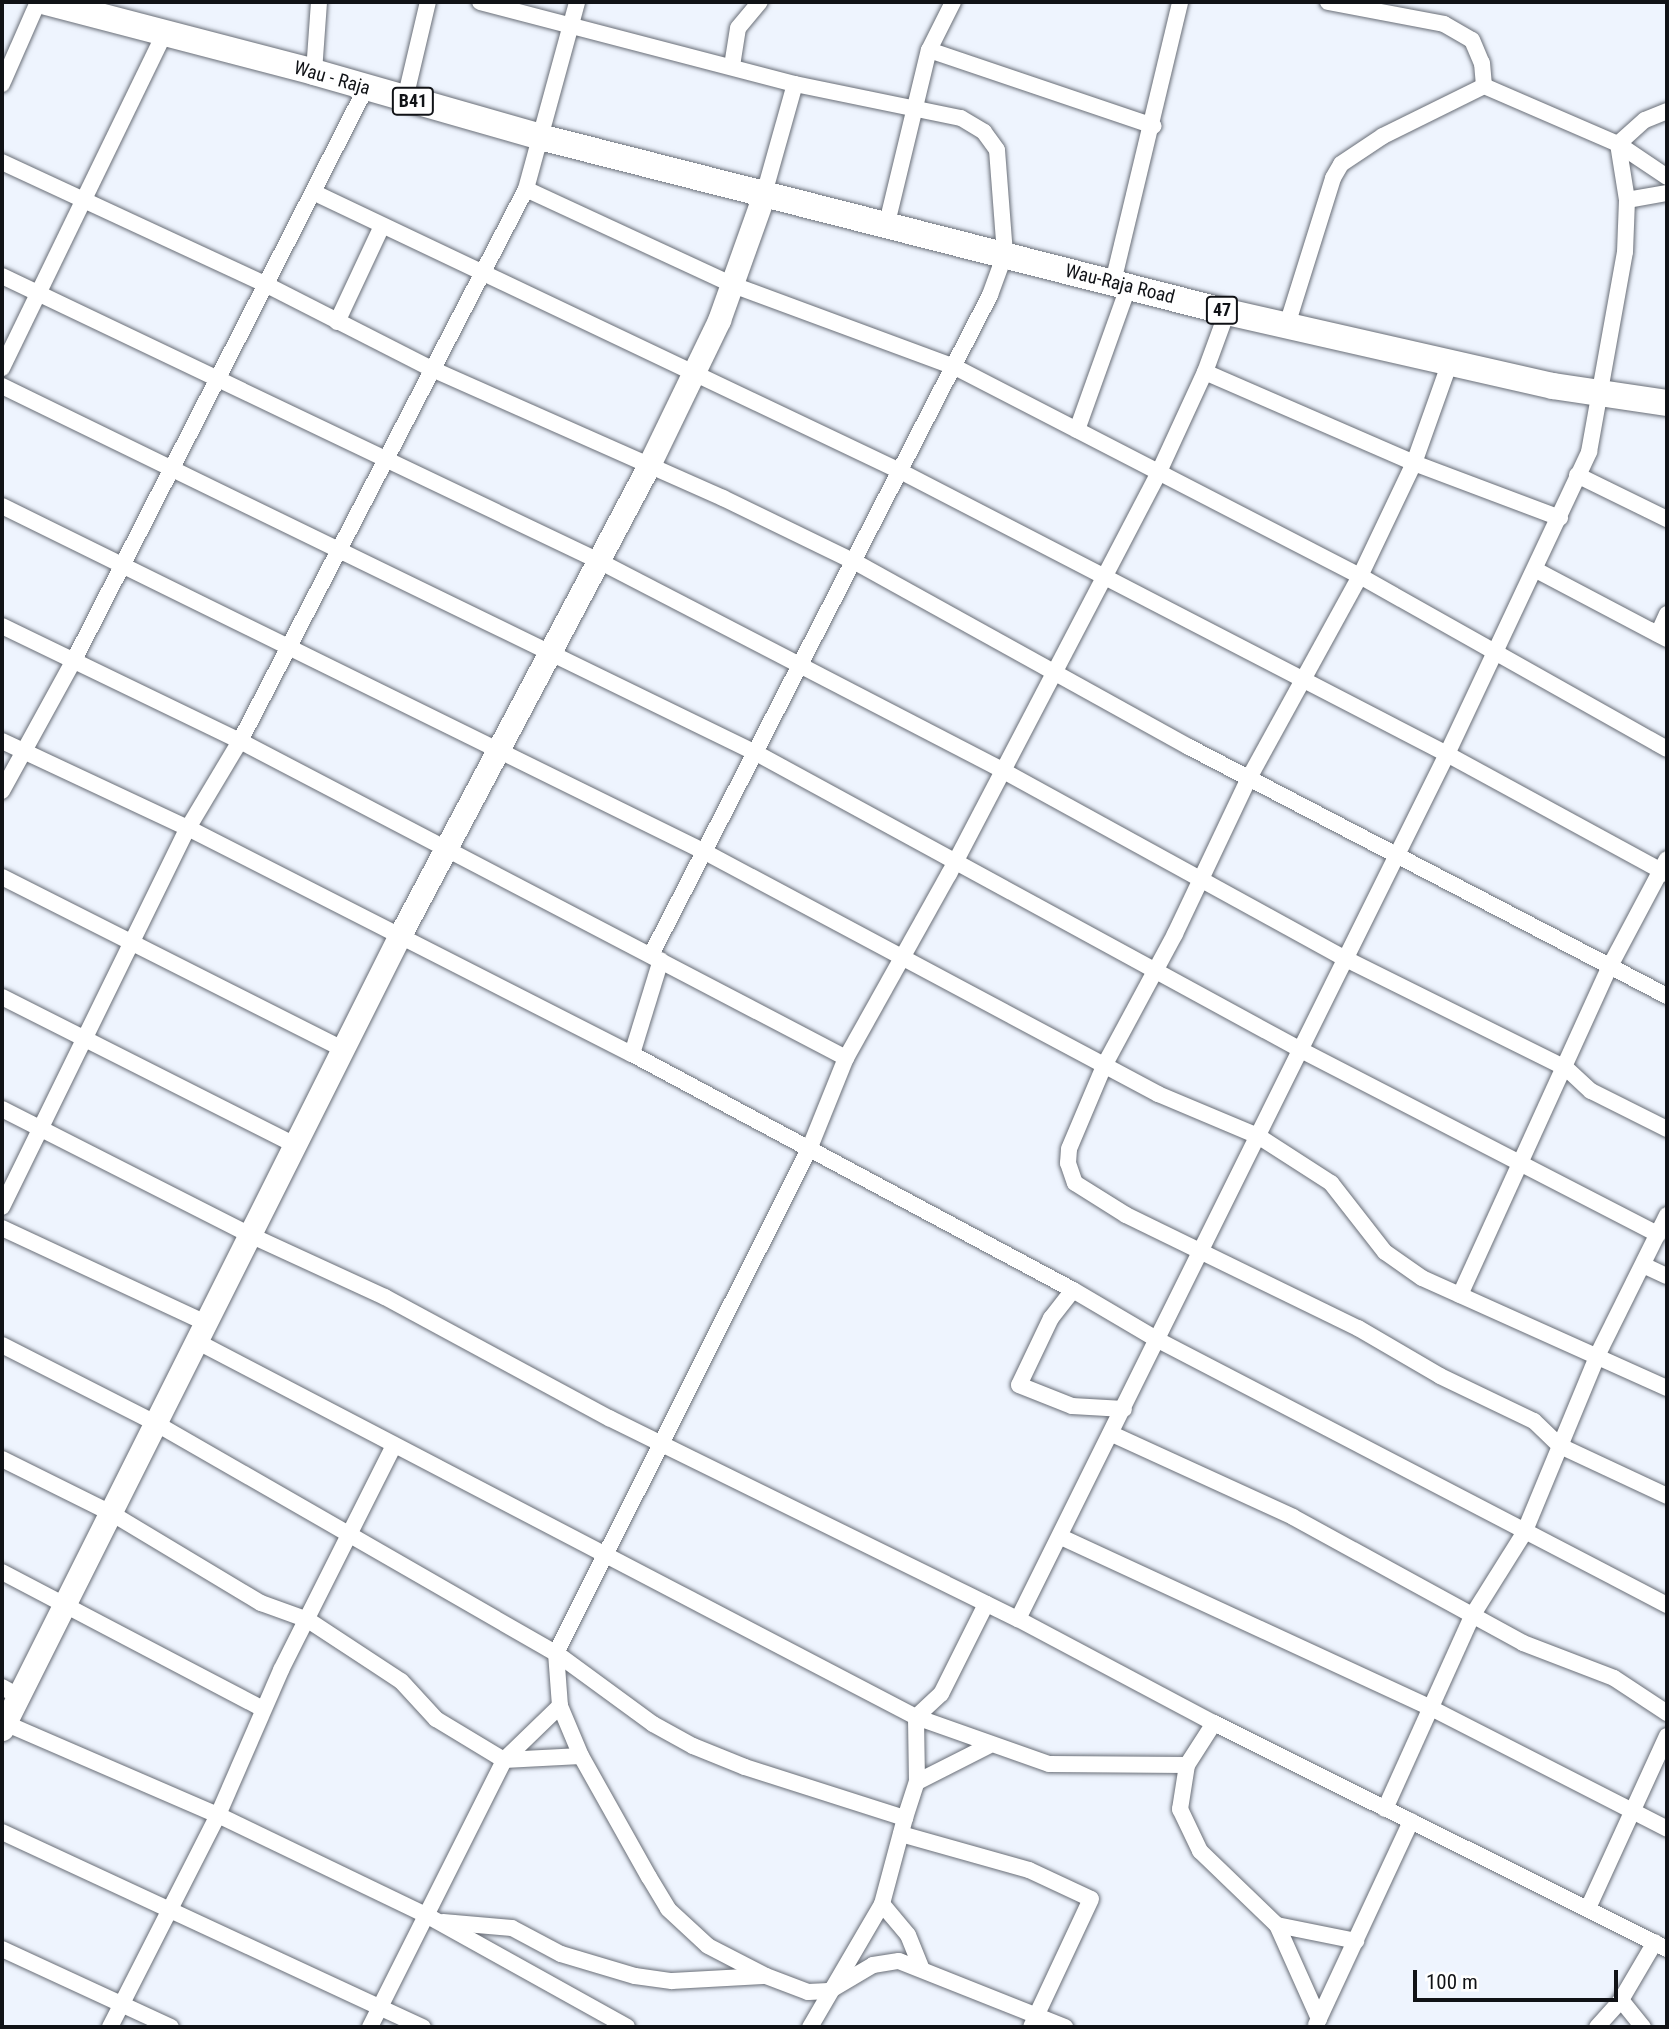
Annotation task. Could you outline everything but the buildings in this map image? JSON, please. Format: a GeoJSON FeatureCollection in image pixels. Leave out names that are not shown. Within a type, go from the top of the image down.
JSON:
{"type":"FeatureCollection","features":[{"type":"Feature","properties":{"kind":"main road","name":"Wau - Raja"},"geometry":{"type":"LineString","coordinates":[[46,2],[314,72],[540,137],[772,196]]}},
{"type":"Feature","properties":{"kind":"main road","name":"Wau-Raja Road"},"geometry":{"type":"LineString","coordinates":[[772,196],[887,223],[1227,312],[1601,396],[1667,403]]}},
{"type":"Feature","properties":{"kind":"street"},"geometry":{"type":"LineString","coordinates":[[2,84],[38,2]]}},
{"type":"Feature","properties":{"kind":"street"},"geometry":{"type":"LineString","coordinates":[[314,72],[319,2]]}},
{"type":"Feature","properties":{"kind":"street"},"geometry":{"type":"LineString","coordinates":[[405,99],[428,2]]}},
{"type":"Feature","properties":{"kind":"street"},"geometry":{"type":"LineString","coordinates":[[480,2],[795,84],[961,118],[984,132],[997,150],[1005,254],[955,368],[900,471],[758,754],[705,852],[656,957],[632,1054]]}},
{"type":"Feature","properties":{"kind":"street"},"geometry":{"type":"LineString","coordinates":[[2,1207],[135,943],[188,828],[240,741],[384,456],[484,275],[526,189],[578,2]]}},
{"type":"Feature","properties":{"kind":"street"},"geometry":{"type":"LineString","coordinates":[[732,66],[737,28],[760,2]]}},
{"type":"Feature","properties":{"kind":"street"},"geometry":{"type":"LineString","coordinates":[[887,223],[929,50],[953,2]]}},
{"type":"Feature","properties":{"kind":"street"},"geometry":{"type":"LineString","coordinates":[[1077,430],[1121,284],[1180,2]]}},
{"type":"Feature","properties":{"kind":"street"},"geometry":{"type":"LineString","coordinates":[[1328,2],[1444,24],[1472,40],[1482,63],[1485,86]]}},
{"type":"Feature","properties":{"kind":"street"},"geometry":{"type":"LineString","coordinates":[[2,368],[86,202],[165,33]]}},
{"type":"Feature","properties":{"kind":"street"},"geometry":{"type":"LineString","coordinates":[[929,50],[1153,127]]}},
{"type":"Feature","properties":{"kind":"street"},"geometry":{"type":"LineString","coordinates":[[627,2027],[433,1918],[218,1815],[4,1726],[10,1692],[66,1604],[399,937],[649,465],[772,196],[795,84]]}},
{"type":"Feature","properties":{"kind":"street"},"geometry":{"type":"LineString","coordinates":[[1287,325],[1341,164],[1383,136],[1485,86],[1618,144],[1667,177]]}},
{"type":"Feature","properties":{"kind":"street"},"geometry":{"type":"LineString","coordinates":[[2,791],[74,660],[265,284],[315,193],[366,88]]}},
{"type":"Feature","properties":{"kind":"street"},"geometry":{"type":"LineString","coordinates":[[1618,144],[1645,120],[1667,111]]}},
{"type":"Feature","properties":{"kind":"street"},"geometry":{"type":"LineString","coordinates":[[1018,1619],[1061,1537],[1497,652],[1593,440],[1625,252],[1627,200],[1618,144]]}},
{"type":"Feature","properties":{"kind":"street"},"geometry":{"type":"LineString","coordinates":[[2,162],[265,284],[432,369],[649,465],[855,562],[1249,778],[1667,996]]}},
{"type":"Feature","properties":{"kind":"street"},"geometry":{"type":"LineString","coordinates":[[526,189],[733,285],[955,368],[1360,576],[1667,749]]}},
{"type":"Feature","properties":{"kind":"street"},"geometry":{"type":"LineString","coordinates":[[315,193],[900,471],[1665,868],[1609,968],[1566,1068],[1460,1294]]}},
{"type":"Feature","properties":{"kind":"street"},"geometry":{"type":"LineString","coordinates":[[1627,200],[1667,193]]}},
{"type":"Feature","properties":{"kind":"street"},"geometry":{"type":"LineString","coordinates":[[337,322],[382,226]]}},
{"type":"Feature","properties":{"kind":"street"},"geometry":{"type":"LineString","coordinates":[[2,276],[218,376],[599,561],[1002,770],[1346,959],[1566,1068],[1591,1091],[1667,1129]]}},
{"type":"Feature","properties":{"kind":"street"},"geometry":{"type":"LineString","coordinates":[[1065,2027],[1034,2022],[921,1967],[899,1961],[873,1965],[829,1991],[808,1992],[766,1976],[708,1946],[668,1909],[581,1756],[561,1706],[556,1653],[810,1147],[846,1058],[956,862],[1158,474],[1205,372],[1227,312]]}},
{"type":"Feature","properties":{"kind":"street"},"geometry":{"type":"LineString","coordinates":[[1450,362],[1414,463],[1360,576],[1249,778],[1157,970],[1104,1066],[1069,1149],[1068,1163],[1075,1183],[1126,1215],[1534,1421],[1560,1446],[1667,1496]]}},
{"type":"Feature","properties":{"kind":"street"},"geometry":{"type":"LineString","coordinates":[[1205,372],[1414,463],[1560,517]]}},
{"type":"Feature","properties":{"kind":"street"},"geometry":{"type":"LineString","coordinates":[[2,386],[174,466],[550,654],[758,754],[1301,1050],[1658,1234]]}},
{"type":"Feature","properties":{"kind":"street"},"geometry":{"type":"LineString","coordinates":[[1577,475],[1667,519]]}},
{"type":"Feature","properties":{"kind":"street"},"geometry":{"type":"LineString","coordinates":[[2,506],[705,852],[1104,1066],[1258,1136],[1331,1183],[1385,1252],[1422,1278],[1598,1354],[1667,1388]]}},
{"type":"Feature","properties":{"kind":"street"},"geometry":{"type":"LineString","coordinates":[[1536,570],[1662,636],[1667,614]]}},
{"type":"Feature","properties":{"kind":"street"},"geometry":{"type":"LineString","coordinates":[[2,626],[240,741],[846,1058]]}},
{"type":"Feature","properties":{"kind":"street"},"geometry":{"type":"LineString","coordinates":[[2,741],[188,828],[632,1054],[810,1147],[1073,1290],[1158,1340],[1524,1533],[1667,1605]]}},
{"type":"Feature","properties":{"kind":"street"},"geometry":{"type":"LineString","coordinates":[[2,877],[344,1050]]}},
{"type":"Feature","properties":{"kind":"street"},"geometry":{"type":"LineString","coordinates":[[2,997],[295,1145]]}},
{"type":"Feature","properties":{"kind":"street"},"geometry":{"type":"LineString","coordinates":[[2,1109],[250,1235],[385,1297],[662,1445],[1018,1619],[1214,1723],[1385,1809],[1589,1906],[1661,1945],[1621,2000],[1597,2027]]}},
{"type":"Feature","properties":{"kind":"street"},"geometry":{"type":"LineString","coordinates":[[1385,1809],[1472,1616],[1524,1533],[1598,1354],[1667,1215]]}},
{"type":"Feature","properties":{"kind":"street"},"geometry":{"type":"LineString","coordinates":[[2,1227],[202,1333],[393,1447],[608,1553],[916,1717],[988,1746],[1049,1764],[1187,1765]]}},
{"type":"Feature","properties":{"kind":"street"},"geometry":{"type":"LineString","coordinates":[[1643,1265],[1667,1276]]}},
{"type":"Feature","properties":{"kind":"street"},"geometry":{"type":"LineString","coordinates":[[1073,1290],[1051,1318],[1019,1385],[1072,1406],[1124,1409]]}},
{"type":"Feature","properties":{"kind":"street"},"geometry":{"type":"LineString","coordinates":[[2,1345],[157,1423],[556,1653],[653,1724],[693,1746],[746,1767],[905,1818]]}},
{"type":"Feature","properties":{"kind":"street"},"geometry":{"type":"LineString","coordinates":[[1112,1434],[1293,1517],[1523,1643],[1614,1678],[1667,1713]]}},
{"type":"Feature","properties":{"kind":"street"},"geometry":{"type":"LineString","coordinates":[[110,2027],[218,1815],[263,1709],[393,1447]]}},
{"type":"Feature","properties":{"kind":"street"},"geometry":{"type":"LineString","coordinates":[[2,1460],[111,1513],[261,1603],[308,1620],[401,1681],[436,1719],[504,1760],[581,1756]]}},
{"type":"Feature","properties":{"kind":"street"},"geometry":{"type":"LineString","coordinates":[[1061,1537],[1431,1708],[1667,1829]]}},
{"type":"Feature","properties":{"kind":"street"},"geometry":{"type":"LineString","coordinates":[[2,1572],[263,1709]]}},
{"type":"Feature","properties":{"kind":"street"},"geometry":{"type":"LineString","coordinates":[[810,2027],[882,1904],[917,1782],[916,1717],[941,1695],[986,1604]]}},
{"type":"Feature","properties":{"kind":"street"},"geometry":{"type":"LineString","coordinates":[[370,2027],[433,1918],[504,1760],[561,1706]]}},
{"type":"Feature","properties":{"kind":"street"},"geometry":{"type":"LineString","coordinates":[[1214,1723],[1187,1765],[1180,1809],[1200,1851],[1277,1925],[1317,2023]]}},
{"type":"Feature","properties":{"kind":"street"},"geometry":{"type":"LineString","coordinates":[[1589,1906],[1667,1736]]}},
{"type":"Feature","properties":{"kind":"street"},"geometry":{"type":"LineString","coordinates":[[917,1782],[988,1746]]}},
{"type":"Feature","properties":{"kind":"street"},"geometry":{"type":"LineString","coordinates":[[1317,2023],[1411,1821]]}},
{"type":"Feature","properties":{"kind":"street"},"geometry":{"type":"LineString","coordinates":[[2,1832],[170,1908],[259,1954],[381,2005],[423,2027]]}},
{"type":"Feature","properties":{"kind":"street"},"geometry":{"type":"LineString","coordinates":[[901,1834],[1029,1870],[1091,1899],[1034,2022]]}},
{"type":"Feature","properties":{"kind":"street"},"geometry":{"type":"LineString","coordinates":[[882,1904],[908,1935],[921,1967]]}},
{"type":"Feature","properties":{"kind":"street"},"geometry":{"type":"LineString","coordinates":[[433,1918],[512,1928],[561,1954],[635,1976],[672,1981],[766,1976]]}},
{"type":"Feature","properties":{"kind":"street"},"geometry":{"type":"LineString","coordinates":[[1277,1925],[1356,1941]]}},
{"type":"Feature","properties":{"kind":"street"},"geometry":{"type":"LineString","coordinates":[[2,1949],[71,1983],[122,2001],[171,2027]]}},
{"type":"Feature","properties":{"kind":"street"},"geometry":{"type":"LineString","coordinates":[[1621,2000],[1643,2027]]}}]}
